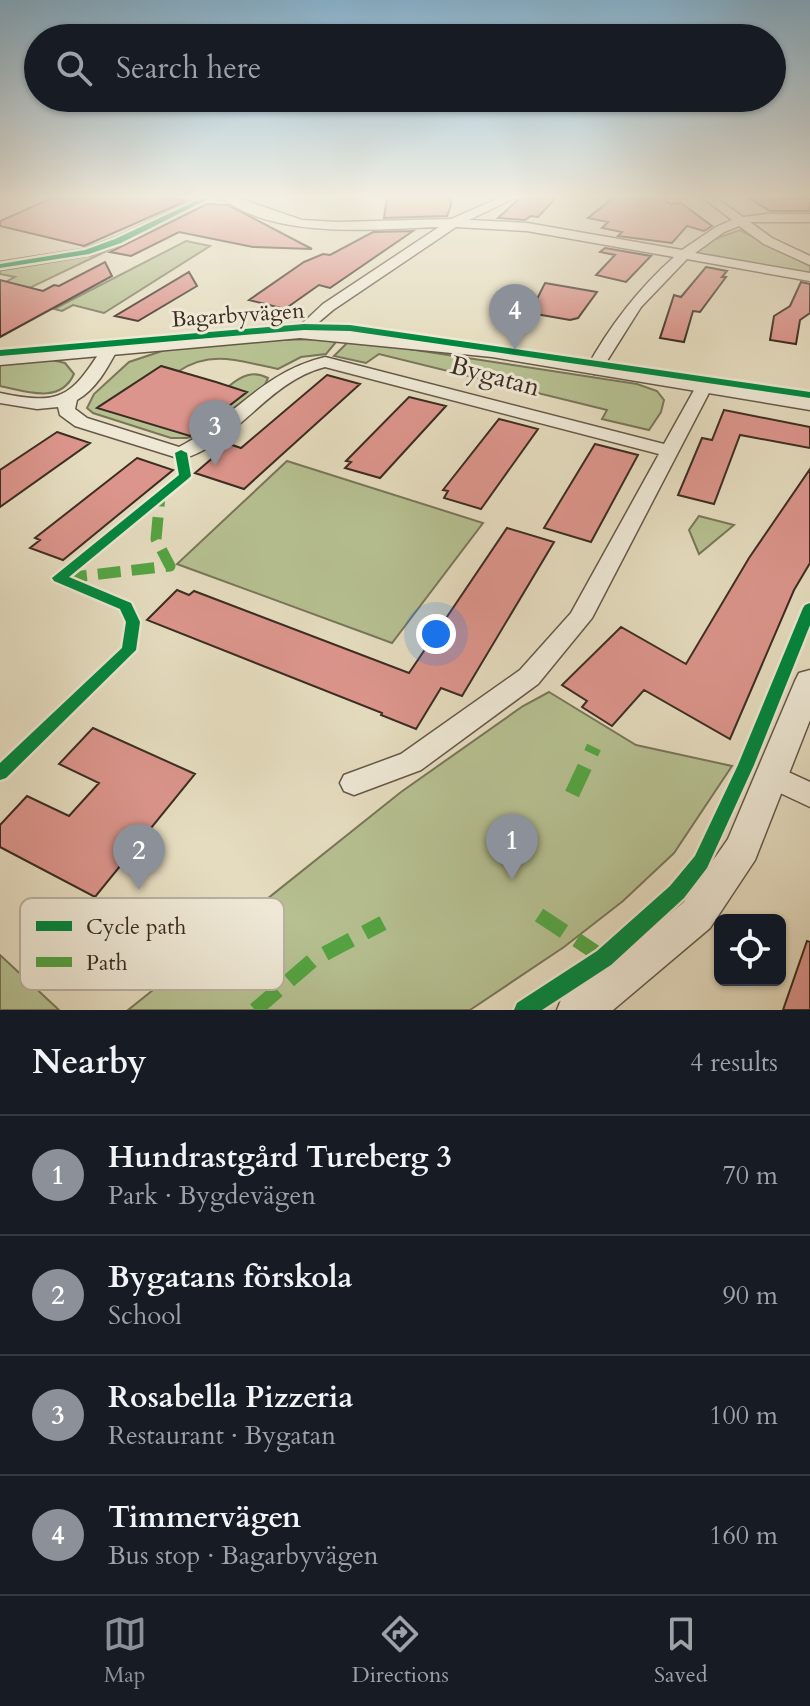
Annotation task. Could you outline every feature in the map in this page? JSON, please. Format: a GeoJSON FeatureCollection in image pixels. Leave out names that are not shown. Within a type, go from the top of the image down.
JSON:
{"type":"FeatureCollection","features":[{"type":"Feature","properties":{"kind":"street"},"geometry":{"type":"LineString","coordinates":[[0,266],[86,252],[106,245]]}},
{"type":"Feature","properties":{"kind":"street"},"geometry":{"type":"LineString","coordinates":[[300,333],[328,307],[420,245]]}},
{"type":"Feature","properties":{"kind":"street"},"geometry":{"type":"LineString","coordinates":[[633,245],[810,277]]}},
{"type":"Feature","properties":{"kind":"street"},"geometry":{"type":"LineString","coordinates":[[594,369],[654,281],[700,245]]}},
{"type":"Feature","properties":{"kind":"street"},"geometry":{"type":"LineString","coordinates":[[777,245],[810,261]]}},
{"type":"Feature","properties":{"kind":"street","name":"Bagarbyvägen"},"geometry":{"type":"LineString","coordinates":[[0,359],[300,333],[382,337],[810,404]]}},
{"type":"Feature","properties":{"kind":"street"},"geometry":{"type":"LineString","coordinates":[[0,398],[48,406],[68,400],[99,369],[109,350]]}},
{"type":"Feature","properties":{"kind":"street","name":"Bygatan"},"geometry":{"type":"LineString","coordinates":[[68,400],[66,411],[81,422],[181,453],[208,439],[284,377],[307,364],[325,362],[669,451]]}},
{"type":"Feature","properties":{"kind":"street"},"geometry":{"type":"LineString","coordinates":[[354,783],[411,762],[529,677],[580,618],[704,387]]}},
{"type":"Feature","properties":{"kind":"street"},"geometry":{"type":"LineString","coordinates":[[578,1010],[621,980],[697,915],[742,849],[810,681]]}},
{"type":"Feature","properties":{"kind":"street"},"geometry":{"type":"LineString","coordinates":[[773,777],[810,795]]}},
{"type":"Feature","properties":{"kind":"green space"},"geometry":{"type":"Polygon","coordinates":[[[178,245],[210,246],[104,313],[73,305],[62,311],[54,309],[178,245]]]}},
{"type":"Feature","properties":{"kind":"green space"},"geometry":{"type":"Polygon","coordinates":[[[704,245],[769,245],[810,266],[810,275],[693,253],[704,245]]]}},
{"type":"Feature","properties":{"kind":"green space"},"geometry":{"type":"Polygon","coordinates":[[[111,249],[0,302],[0,285],[15,277],[0,274],[0,270],[111,249]]]}},
{"type":"Feature","properties":{"kind":"green space"},"geometry":{"type":"Polygon","coordinates":[[[330,339],[336,342],[326,354],[301,357],[278,369],[227,359],[203,360],[179,371],[161,366],[98,407],[246,393],[229,386],[247,375],[257,374],[268,378],[265,385],[196,436],[171,438],[93,413],[87,408],[94,394],[129,362],[168,349],[265,340],[330,339]]]}},
{"type":"Feature","properties":{"kind":"green space"},"geometry":{"type":"Polygon","coordinates":[[[348,342],[637,384],[657,391],[664,400],[661,412],[649,430],[602,419],[607,410],[379,354],[366,363],[334,356],[348,342]]]}},
{"type":"Feature","properties":{"kind":"green space"},"geometry":{"type":"Polygon","coordinates":[[[52,360],[65,363],[74,374],[60,390],[41,394],[0,386],[0,364],[52,360]]]}},
{"type":"Feature","properties":{"kind":"green space"},"geometry":{"type":"Polygon","coordinates":[[[287,461],[483,523],[392,643],[177,564],[287,461]]]}},
{"type":"Feature","properties":{"kind":"green space"},"geometry":{"type":"Polygon","coordinates":[[[699,516],[734,525],[699,554],[689,530],[699,516]]]}},
{"type":"Feature","properties":{"kind":"green space"},"geometry":{"type":"Polygon","coordinates":[[[549,692],[636,745],[732,766],[674,853],[623,901],[564,947],[470,1010],[128,1010],[153,990],[284,990],[284,898],[268,898],[401,792],[523,706],[549,692]]]}},
{"type":"Feature","properties":{"kind":"green space"},"geometry":{"type":"Polygon","coordinates":[[[0,955],[20,974],[20,990],[38,990],[59,1010],[0,1010],[0,955]]]}},
{"type":"Feature","properties":{"kind":"building"},"geometry":{"type":"Polygon","coordinates":[[[124,245],[153,245],[131,256],[110,252],[124,245]]]}},
{"type":"Feature","properties":{"kind":"building"},"geometry":{"type":"Polygon","coordinates":[[[244,245],[305,245],[312,249],[244,245]]]}},
{"type":"Feature","properties":{"kind":"building"},"geometry":{"type":"Polygon","coordinates":[[[348,245],[392,245],[330,288],[319,285],[285,309],[249,300],[304,262],[323,254],[330,255],[348,245]]]}},
{"type":"Feature","properties":{"kind":"building"},"geometry":{"type":"Polygon","coordinates":[[[605,248],[651,256],[626,282],[596,275],[615,255],[600,252],[605,248]]]}},
{"type":"Feature","properties":{"kind":"building"},"geometry":{"type":"Polygon","coordinates":[[[105,262],[112,276],[0,337],[0,280],[43,291],[105,262]]]}},
{"type":"Feature","properties":{"kind":"building"},"geometry":{"type":"Polygon","coordinates":[[[706,267],[727,271],[722,277],[726,277],[700,312],[693,311],[684,342],[660,338],[674,295],[681,297],[706,267]]]}},
{"type":"Feature","properties":{"kind":"building"},"geometry":{"type":"Polygon","coordinates":[[[189,272],[197,286],[138,321],[115,316],[189,272]]]}},
{"type":"Feature","properties":{"kind":"building"},"geometry":{"type":"Polygon","coordinates":[[[801,282],[810,284],[810,313],[800,320],[796,344],[770,340],[774,316],[790,306],[801,282]]]}},
{"type":"Feature","properties":{"kind":"building"},"geometry":{"type":"Polygon","coordinates":[[[545,283],[597,292],[578,318],[570,320],[530,313],[545,283]]]}},
{"type":"Feature","properties":{"kind":"building"},"geometry":{"type":"Polygon","coordinates":[[[161,366],[247,392],[190,436],[97,408],[161,366]]]}},
{"type":"Feature","properties":{"kind":"building"},"geometry":{"type":"Polygon","coordinates":[[[327,375],[360,384],[244,489],[195,473],[229,444],[241,448],[327,375]]]}},
{"type":"Feature","properties":{"kind":"building"},"geometry":{"type":"Polygon","coordinates":[[[409,397],[446,406],[380,478],[345,468],[351,462],[346,461],[409,397]]]}},
{"type":"Feature","properties":{"kind":"building"},"geometry":{"type":"Polygon","coordinates":[[[724,410],[810,427],[810,448],[740,435],[714,504],[678,495],[702,438],[712,440],[724,410]]]}},
{"type":"Feature","properties":{"kind":"building"},"geometry":{"type":"Polygon","coordinates":[[[499,419],[538,429],[481,509],[444,498],[448,491],[443,490],[499,419]]]}},
{"type":"Feature","properties":{"kind":"building"},"geometry":{"type":"Polygon","coordinates":[[[57,432],[90,443],[0,507],[0,470],[57,432]]]}},
{"type":"Feature","properties":{"kind":"building"},"geometry":{"type":"Polygon","coordinates":[[[595,444],[638,455],[591,542],[544,528],[595,444]]]}},
{"type":"Feature","properties":{"kind":"building"},"geometry":{"type":"Polygon","coordinates":[[[137,458],[173,470],[63,560],[30,548],[40,540],[35,538],[137,458]]]}},
{"type":"Feature","properties":{"kind":"building"},"geometry":{"type":"Polygon","coordinates":[[[810,469],[810,563],[794,590],[730,739],[644,690],[612,726],[582,707],[587,701],[562,685],[621,627],[686,664],[749,558],[810,469]]]}},
{"type":"Feature","properties":{"kind":"building"},"geometry":{"type":"Polygon","coordinates":[[[507,528],[554,542],[462,696],[441,688],[416,729],[147,620],[177,590],[189,595],[194,591],[409,673],[507,528]]]}},
{"type":"Feature","properties":{"kind":"building"},"geometry":{"type":"Polygon","coordinates":[[[93,728],[195,774],[95,897],[0,847],[0,825],[27,796],[69,816],[99,783],[59,764],[93,728]]]}},
{"type":"Feature","properties":{"kind":"building"},"geometry":{"type":"Polygon","coordinates":[[[807,941],[810,942],[810,1010],[783,1010],[807,941]]]}},
{"type":"Feature","properties":{"kind":"marked path"},"geometry":{"type":"LineString","coordinates":[[64,578],[170,566],[156,539],[160,496]]}},
{"type":"Feature","properties":{"kind":"marked path"},"geometry":{"type":"LineString","coordinates":[[572,794],[594,747]]}},
{"type":"Feature","properties":{"kind":"marked path"},"geometry":{"type":"LineString","coordinates":[[539,915],[604,958]]}},
{"type":"Feature","properties":{"kind":"marked path"},"geometry":{"type":"LineString","coordinates":[[284,985],[313,960],[383,923]]}},
{"type":"Feature","properties":{"kind":"marked path"},"geometry":{"type":"LineString","coordinates":[[255,1010],[278,990]]}},
{"type":"Feature","properties":{"kind":"cycle path"},"geometry":{"type":"LineString","coordinates":[[0,266],[86,252],[106,245]]}},
{"type":"Feature","properties":{"kind":"cycle path"},"geometry":{"type":"LineString","coordinates":[[0,353],[304,327],[350,328],[810,395]]}},
{"type":"Feature","properties":{"kind":"cycle path"},"geometry":{"type":"LineString","coordinates":[[0,773],[129,650],[133,622],[126,606],[59,578],[185,476],[181,453]]}},
{"type":"Feature","properties":{"kind":"cycle path"},"geometry":{"type":"LineString","coordinates":[[524,1010],[604,958],[677,892],[701,862],[746,765],[810,608]]}},
{"type":"Feature","properties":{"kind":"place","name":"Timmervägen"},"geometry":{"type":"Point","coordinates":[515,350]}},
{"type":"Feature","properties":{"kind":"place","name":"Rosabella Pizzeria"},"geometry":{"type":"Point","coordinates":[215,466]}},
{"type":"Feature","properties":{"kind":"place","name":"Hundrastgård Tureberg 3"},"geometry":{"type":"Point","coordinates":[512,880]}},
{"type":"Feature","properties":{"kind":"place","name":"Bygatans förskola"},"geometry":{"type":"Point","coordinates":[139,890]}}]}
